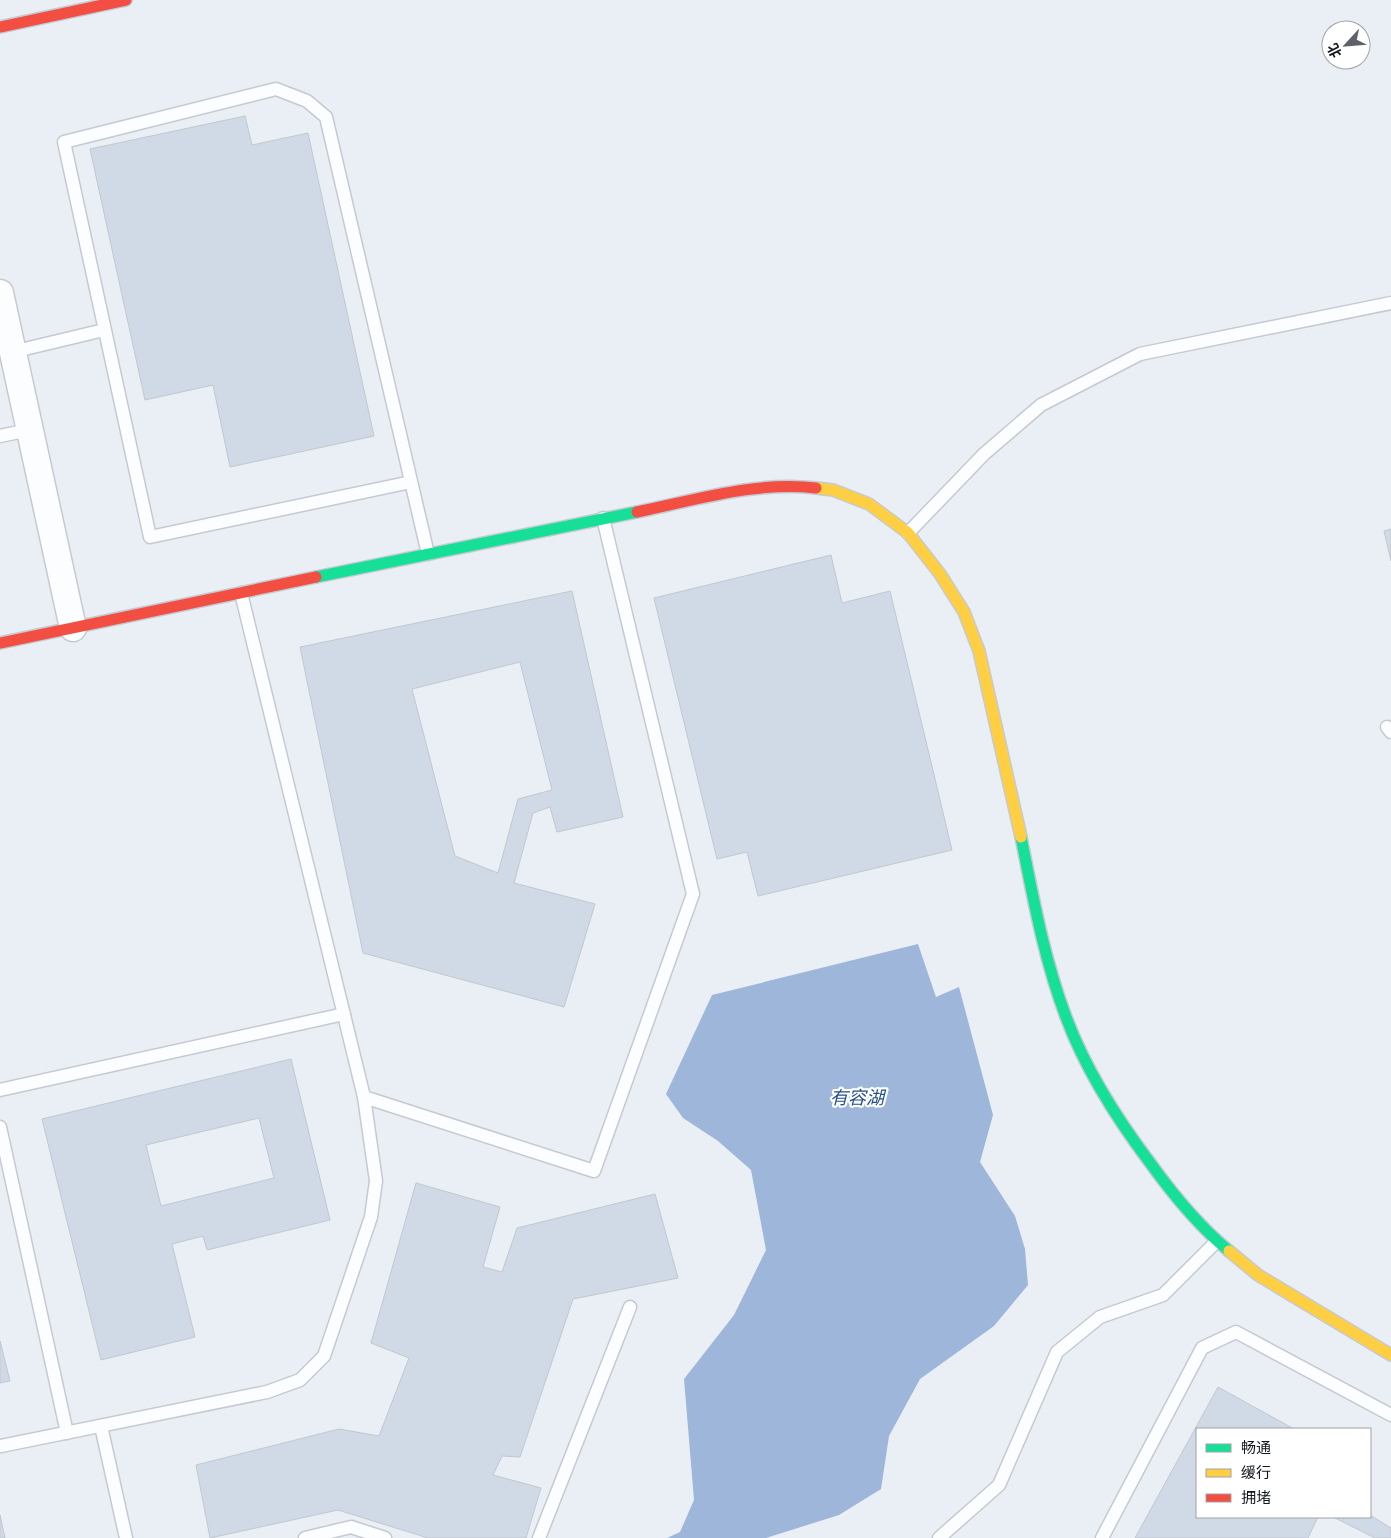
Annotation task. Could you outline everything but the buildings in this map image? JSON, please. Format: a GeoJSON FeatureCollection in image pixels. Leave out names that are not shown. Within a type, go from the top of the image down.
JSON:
{"type":"FeatureCollection","features":[{"type":"Feature","properties":{"kind":"street"},"geometry":{"type":"LineString","coordinates":[[0,27],[126,0]]}},
{"type":"Feature","properties":{"kind":"street"},"geometry":{"type":"LineString","coordinates":[[0,293],[73,628]]}},
{"type":"Feature","properties":{"kind":"street"},"geometry":{"type":"LineString","coordinates":[[0,643],[761,487],[797,486],[833,490],[869,504],[908,533],[940,574],[964,612],[979,651],[1017,816],[1041,935],[1066,1017],[1096,1084],[1134,1142],[1175,1197],[1217,1241],[1258,1276],[1391,1355]]}},
{"type":"Feature","properties":{"kind":"lane"},"geometry":{"type":"LineString","coordinates":[[411,482],[150,537],[64,142],[276,89],[307,100],[326,117],[428,554]]}},
{"type":"Feature","properties":{"kind":"lane"},"geometry":{"type":"LineString","coordinates":[[908,533],[984,454],[1041,404],[1140,354],[1391,303]]}},
{"type":"Feature","properties":{"kind":"lane"},"geometry":{"type":"LineString","coordinates":[[12,352],[104,330]]}},
{"type":"Feature","properties":{"kind":"lane"},"geometry":{"type":"LineString","coordinates":[[0,436],[29,430]]}},
{"type":"Feature","properties":{"kind":"lane"},"geometry":{"type":"LineString","coordinates":[[364,1097],[594,1171],[693,894],[604,518]]}},
{"type":"Feature","properties":{"kind":"lane"},"geometry":{"type":"LineString","coordinates":[[1,1446],[267,1392],[300,1380],[324,1356],[371,1217],[376,1181],[364,1097],[241,593]]}},
{"type":"Feature","properties":{"kind":"lane"},"geometry":{"type":"LineString","coordinates":[[0,1090],[344,1014]]}},
{"type":"Feature","properties":{"kind":"lane"},"geometry":{"type":"LineString","coordinates":[[0,1127],[67,1433]]}},
{"type":"Feature","properties":{"kind":"lane"},"geometry":{"type":"LineString","coordinates":[[940,1538],[999,1485],[1057,1352],[1100,1317],[1163,1295],[1217,1241]]}},
{"type":"Feature","properties":{"kind":"lane"},"geometry":{"type":"LineString","coordinates":[[539,1538],[630,1307]]}},
{"type":"Feature","properties":{"kind":"lane"},"geometry":{"type":"LineString","coordinates":[[1102,1538],[1202,1348],[1236,1332],[1391,1415]]}},
{"type":"Feature","properties":{"kind":"lane"},"geometry":{"type":"LineString","coordinates":[[102,1426],[126,1538]]}},
{"type":"Feature","properties":{"kind":"lane"},"geometry":{"type":"LineString","coordinates":[[304,1538],[351,1527],[385,1538]]}},
{"type":"Feature","properties":{"kind":"water","name":"有容湖"},"geometry":{"type":"Polygon","coordinates":[[[918,944],[936,997],[959,987],[993,1115],[980,1162],[1015,1216],[1025,1249],[1028,1285],[994,1326],[920,1379],[889,1436],[881,1489],[839,1515],[766,1538],[667,1538],[680,1532],[694,1500],[684,1379],[734,1315],[766,1250],[751,1170],[718,1141],[683,1118],[666,1094],[712,995],[918,944]]]}},
{"type":"Feature","properties":{"kind":"traffic: fast"},"geometry":{"type":"LineString","coordinates":[[316,577],[637,512]]}},
{"type":"Feature","properties":{"kind":"traffic: fast"},"geometry":{"type":"LineString","coordinates":[[1021,837],[1051,973],[1066,1017],[1083,1056],[1103,1094],[1138,1147],[1197,1221],[1229,1251]]}},
{"type":"Feature","properties":{"kind":"traffic: slow"},"geometry":{"type":"LineString","coordinates":[[816,488],[833,490],[869,504],[908,533],[940,574],[964,612],[979,651],[1021,837]]}},
{"type":"Feature","properties":{"kind":"traffic: slow"},"geometry":{"type":"LineString","coordinates":[[1229,1251],[1258,1275],[1391,1355]]}},
{"type":"Feature","properties":{"kind":"traffic: jam"},"geometry":{"type":"LineString","coordinates":[[0,27],[126,0]]}},
{"type":"Feature","properties":{"kind":"traffic: jam"},"geometry":{"type":"LineString","coordinates":[[637,512],[749,489],[771,487],[816,488]]}},
{"type":"Feature","properties":{"kind":"traffic: jam"},"geometry":{"type":"LineString","coordinates":[[0,643],[316,577]]}}]}
